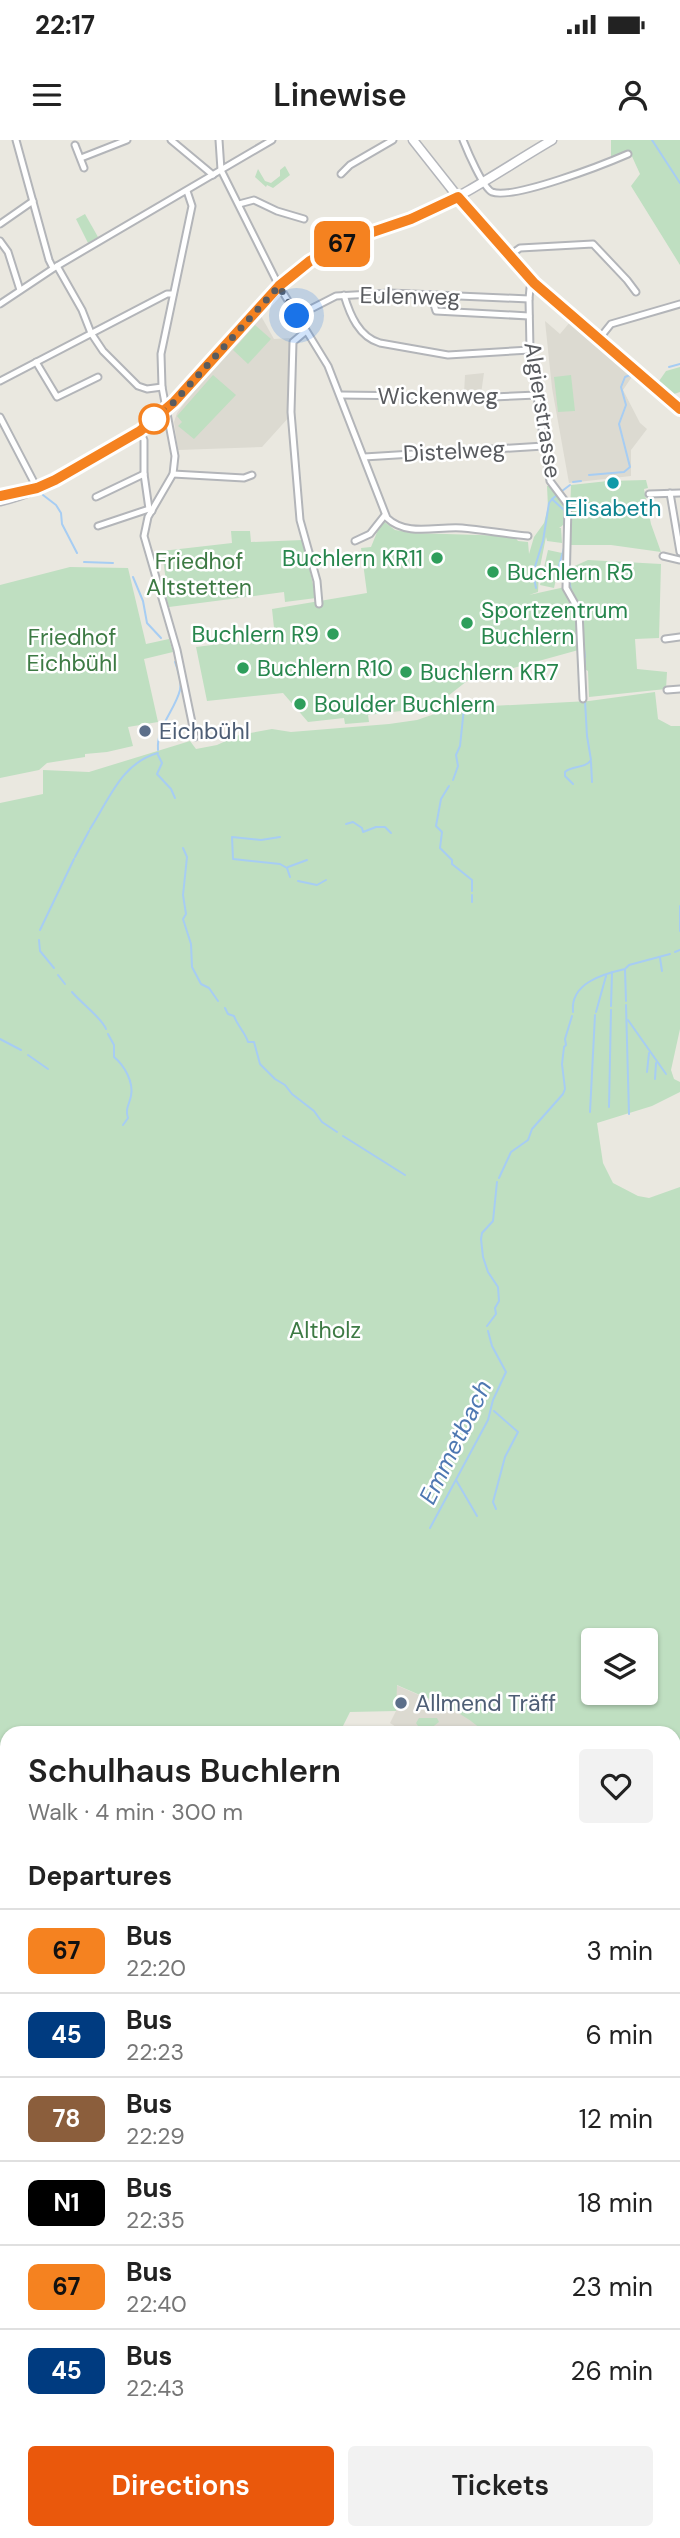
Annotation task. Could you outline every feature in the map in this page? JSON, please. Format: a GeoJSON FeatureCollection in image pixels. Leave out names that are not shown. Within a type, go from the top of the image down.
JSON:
{"type":"FeatureCollection","features":[{"type":"Feature","properties":{"kind":"street"},"geometry":{"type":"LineString","coordinates":[[16,140],[55,267],[82,310],[90,333],[103,351],[138,386],[147,389],[162,388],[169,394],[180,394]]}},
{"type":"Feature","properties":{"kind":"street"},"geometry":{"type":"LineString","coordinates":[[81,159],[127,140]]}},
{"type":"Feature","properties":{"kind":"street"},"geometry":{"type":"LineString","coordinates":[[171,140],[213,175]]}},
{"type":"Feature","properties":{"kind":"street"},"geometry":{"type":"LineString","coordinates":[[219,140],[221,170],[279,286],[324,359],[385,515],[391,522],[406,528],[463,528],[528,536]]}},
{"type":"Feature","properties":{"kind":"street"},"geometry":{"type":"LineString","coordinates":[[0,304],[55,267],[272,140]]}},
{"type":"Feature","properties":{"kind":"street"},"geometry":{"type":"LineString","coordinates":[[341,174],[350,165],[393,140]]}},
{"type":"Feature","properties":{"kind":"street"},"geometry":{"type":"LineString","coordinates":[[413,140],[458,197],[534,283],[680,409]]}},
{"type":"Feature","properties":{"kind":"street"},"geometry":{"type":"LineString","coordinates":[[463,140],[492,192],[518,190],[575,174],[628,154]]}},
{"type":"Feature","properties":{"kind":"street"},"geometry":{"type":"LineString","coordinates":[[0,501],[29,494],[140,431],[166,409],[279,286],[310,261],[359,237],[411,219],[458,197],[552,140]]}},
{"type":"Feature","properties":{"kind":"street"},"geometry":{"type":"LineString","coordinates":[[75,145],[85,168]]}},
{"type":"Feature","properties":{"kind":"street"},"geometry":{"type":"LineString","coordinates":[[187,191],[192,206],[160,354],[162,388],[175,456],[173,474],[150,510],[144,528],[145,546],[177,650],[195,737]]}},
{"type":"Feature","properties":{"kind":"street"},"geometry":{"type":"LineString","coordinates":[[240,204],[254,200],[277,211],[304,219]]}},
{"type":"Feature","properties":{"kind":"street"},"geometry":{"type":"LineString","coordinates":[[0,225],[33,201]]}},
{"type":"Feature","properties":{"kind":"street"},"geometry":{"type":"LineString","coordinates":[[0,241],[8,252],[20,290]]}},
{"type":"Feature","properties":{"kind":"street"},"geometry":{"type":"LineString","coordinates":[[510,255],[520,248],[593,244],[636,292]]}},
{"type":"Feature","properties":{"kind":"street","name":"Algierstrasse"},"geometry":{"type":"LineString","coordinates":[[534,283],[530,288],[529,299],[530,350],[551,484],[568,505],[566,588],[579,611],[583,699]]}},
{"type":"Feature","properties":{"kind":"street"},"geometry":{"type":"LineString","coordinates":[[0,381],[167,293],[173,294]]}},
{"type":"Feature","properties":{"kind":"street","name":"Eulenweg"},"geometry":{"type":"LineString","coordinates":[[297,316],[324,300],[344,295],[390,293],[529,299]]}},
{"type":"Feature","properties":{"kind":"street"},"geometry":{"type":"LineString","coordinates":[[344,295],[361,331],[366,337],[380,343],[448,355],[530,350]]}},
{"type":"Feature","properties":{"kind":"street"},"geometry":{"type":"LineString","coordinates":[[430,295],[436,311],[529,316]]}},
{"type":"Feature","properties":{"kind":"street"},"geometry":{"type":"LineString","coordinates":[[599,339],[611,324],[680,304]]}},
{"type":"Feature","properties":{"kind":"street"},"geometry":{"type":"LineString","coordinates":[[306,331],[293,342],[291,412],[300,520],[317,581],[319,604]]}},
{"type":"Feature","properties":{"kind":"street"},"geometry":{"type":"LineString","coordinates":[[36,362],[57,397],[98,377]]}},
{"type":"Feature","properties":{"kind":"street","name":"Wickenweg"},"geometry":{"type":"LineString","coordinates":[[340,395],[537,395]]}},
{"type":"Feature","properties":{"kind":"street"},"geometry":{"type":"LineString","coordinates":[[0,416],[37,488]]}},
{"type":"Feature","properties":{"kind":"street"},"geometry":{"type":"LineString","coordinates":[[140,431],[144,440],[144,474],[150,510]]}},
{"type":"Feature","properties":{"kind":"street","name":"Distelweg"},"geometry":{"type":"LineString","coordinates":[[364,457],[544,446]]}},
{"type":"Feature","properties":{"kind":"street"},"geometry":{"type":"LineString","coordinates":[[96,497],[144,474]]}},
{"type":"Feature","properties":{"kind":"street"},"geometry":{"type":"LineString","coordinates":[[173,474],[244,478],[253,475]]}},
{"type":"Feature","properties":{"kind":"street"},"geometry":{"type":"LineString","coordinates":[[0,496],[37,488]]}},
{"type":"Feature","properties":{"kind":"street"},"geometry":{"type":"LineString","coordinates":[[670,493],[680,552]]}},
{"type":"Feature","properties":{"kind":"street"},"geometry":{"type":"LineString","coordinates":[[649,494],[680,493]]}},
{"type":"Feature","properties":{"kind":"street"},"geometry":{"type":"LineString","coordinates":[[98,526],[150,510]]}},
{"type":"Feature","properties":{"kind":"street"},"geometry":{"type":"LineString","coordinates":[[355,541],[370,534],[385,515]]}},
{"type":"Feature","properties":{"kind":"street"},"geometry":{"type":"LineString","coordinates":[[663,556],[680,559]]}},
{"type":"Feature","properties":{"kind":"street"},"geometry":{"type":"LineString","coordinates":[[665,639],[680,638]]}},
{"type":"Feature","properties":{"kind":"street"},"geometry":{"type":"LineString","coordinates":[[667,690],[680,689]]}},
{"type":"Feature","properties":{"kind":"shaded area"},"geometry":{"type":"Polygon","coordinates":[[[261,316],[274,339],[290,338],[290,416],[262,447],[178,450],[174,422],[177,413],[261,316]]]}},
{"type":"Feature","properties":{"kind":"shaded area"},"geometry":{"type":"Polygon","coordinates":[[[545,321],[560,334],[571,321],[633,375],[623,390],[640,423],[647,429],[631,450],[631,476],[569,483],[552,388],[545,321]]]}},
{"type":"Feature","properties":{"kind":"shaded area"},"geometry":{"type":"Polygon","coordinates":[[[484,373],[481,394],[464,394],[465,375],[484,373]]]}},
{"type":"Feature","properties":{"kind":"shaded area"},"geometry":{"type":"Polygon","coordinates":[[[396,1685],[458,1712],[478,1726],[395,1726],[390,1723],[396,1711],[396,1685]]]}},
{"type":"Feature","properties":{"kind":"green space"},"geometry":{"type":"Polygon","coordinates":[[[611,140],[680,140],[680,265],[631,186],[640,174],[630,152],[611,160],[611,140]]]}},
{"type":"Feature","properties":{"kind":"green space"},"geometry":{"type":"Polygon","coordinates":[[[285,166],[290,175],[273,188],[267,185],[266,187],[255,177],[258,169],[265,181],[271,183],[280,176],[280,170],[285,166]]]}},
{"type":"Feature","properties":{"kind":"green space"},"geometry":{"type":"Polygon","coordinates":[[[85,214],[98,237],[88,243],[76,219],[85,214]]]}},
{"type":"Feature","properties":{"kind":"green space"},"geometry":{"type":"Polygon","coordinates":[[[255,325],[271,339],[248,364],[233,350],[255,325]]]}},
{"type":"Feature","properties":{"kind":"green space"},"geometry":{"type":"Polygon","coordinates":[[[680,367],[680,392],[671,395],[657,384],[666,371],[680,367]]]}},
{"type":"Feature","properties":{"kind":"green space"},"geometry":{"type":"Polygon","coordinates":[[[213,375],[236,395],[194,439],[178,426],[182,422],[177,416],[213,375]]]}},
{"type":"Feature","properties":{"kind":"green space"},"geometry":{"type":"Polygon","coordinates":[[[571,375],[575,411],[558,412],[554,377],[571,375]]]}},
{"type":"Feature","properties":{"kind":"green space"},"geometry":{"type":"Polygon","coordinates":[[[646,480],[648,488],[644,489],[651,524],[661,552],[611,545],[569,545],[571,485],[646,480]]]}},
{"type":"Feature","properties":{"kind":"green space","name":"Sportzentrum Buchlern"},"geometry":{"type":"Polygon","coordinates":[[[547,486],[553,486],[560,496],[566,508],[567,519],[559,528],[562,543],[547,541],[546,537],[538,592],[529,595],[565,587],[568,569],[588,560],[661,564],[659,638],[635,639],[637,669],[667,672],[666,689],[589,697],[588,671],[583,668],[582,649],[467,681],[434,707],[368,715],[369,722],[345,724],[344,718],[308,722],[283,693],[207,701],[196,647],[275,637],[272,609],[367,593],[361,548],[371,547],[382,520],[395,530],[414,533],[514,536],[518,541],[528,542],[529,554],[534,537],[544,523],[548,507],[547,486]]]}},
{"type":"Feature","properties":{"kind":"green space","name":"Friedhof Altstetten"},"geometry":{"type":"Polygon","coordinates":[[[231,531],[250,531],[251,542],[303,540],[316,598],[285,602],[284,592],[169,607],[164,590],[167,589],[162,551],[232,543],[231,531]]]}},
{"type":"Feature","properties":{"kind":"green space"},"geometry":{"type":"Polygon","coordinates":[[[548,550],[562,553],[554,588],[540,585],[548,550]]]}},
{"type":"Feature","properties":{"kind":"green space","name":"Friedhof Eichbühl"},"geometry":{"type":"Polygon","coordinates":[[[70,567],[128,568],[146,644],[169,639],[173,652],[144,659],[158,722],[128,727],[133,746],[47,763],[39,770],[0,778],[0,585],[70,567]]]}},
{"type":"Feature","properties":{"kind":"green space","name":"Altholz"},"geometry":{"type":"Polygon","coordinates":[[[655,692],[658,719],[671,726],[680,726],[680,1029],[671,1070],[674,1079],[680,1082],[680,1092],[652,1106],[597,1123],[603,1163],[613,1183],[638,1196],[649,1198],[680,1187],[680,1726],[477,1726],[454,1711],[397,1685],[396,1711],[350,1712],[343,1726],[0,1726],[0,803],[43,794],[43,770],[89,772],[190,741],[196,749],[217,745],[239,735],[272,729],[291,732],[417,720],[452,708],[589,701],[655,692]]]}},
{"type":"Feature","properties":{"kind":"green space"},"geometry":{"type":"Polygon","coordinates":[[[419,1718],[437,1718],[439,1722],[434,1726],[418,1726],[416,1723],[419,1718]]]}},
{"type":"Feature","properties":{"kind":"waterway"},"geometry":{"type":"LineString","coordinates":[[652,140],[680,183]]}},
{"type":"Feature","properties":{"kind":"waterway"},"geometry":{"type":"LineString","coordinates":[[669,367],[680,364]]}},
{"type":"Feature","properties":{"kind":"waterway"},"geometry":{"type":"LineString","coordinates":[[589,475],[624,472],[630,467],[619,424],[626,405],[621,387],[625,377],[630,375]]}},
{"type":"Feature","properties":{"kind":"waterway"},"geometry":{"type":"LineString","coordinates":[[573,482],[581,481]]}},
{"type":"Feature","properties":{"kind":"waterway"},"geometry":{"type":"LineString","coordinates":[[562,491],[570,485]]}},
{"type":"Feature","properties":{"kind":"waterway"},"geometry":{"type":"LineString","coordinates":[[43,495],[56,505],[61,513],[62,524],[77,553]]}},
{"type":"Feature","properties":{"kind":"waterway"},"geometry":{"type":"LineString","coordinates":[[557,495],[552,499],[565,511]]}},
{"type":"Feature","properties":{"kind":"waterway"},"geometry":{"type":"LineString","coordinates":[[536,588],[533,573],[552,499]]}},
{"type":"Feature","properties":{"kind":"waterway"},"geometry":{"type":"LineString","coordinates":[[565,527],[565,539]]}},
{"type":"Feature","properties":{"kind":"waterway"},"geometry":{"type":"LineString","coordinates":[[563,571],[559,566],[564,548]]}},
{"type":"Feature","properties":{"kind":"waterway"},"geometry":{"type":"LineString","coordinates":[[84,562],[113,563]]}},
{"type":"Feature","properties":{"kind":"waterway"},"geometry":{"type":"LineString","coordinates":[[133,577],[143,601],[147,623],[161,638]]}},
{"type":"Feature","properties":{"kind":"waterway"},"geometry":{"type":"LineString","coordinates":[[569,577],[571,592]]}},
{"type":"Feature","properties":{"kind":"waterway"},"geometry":{"type":"LineString","coordinates":[[574,597],[581,610]]}},
{"type":"Feature","properties":{"kind":"waterway"},"geometry":{"type":"LineString","coordinates":[[582,634],[585,657]]}},
{"type":"Feature","properties":{"kind":"waterway"},"geometry":{"type":"LineString","coordinates":[[585,661],[585,683]]}},
{"type":"Feature","properties":{"kind":"waterway"},"geometry":{"type":"LineString","coordinates":[[158,750],[160,734],[180,690],[175,662]]}},
{"type":"Feature","properties":{"kind":"waterway"},"geometry":{"type":"LineString","coordinates":[[573,784],[565,776],[565,772],[586,765],[591,760],[585,701]]}},
{"type":"Feature","properties":{"kind":"waterway"},"geometry":{"type":"LineString","coordinates":[[453,780],[458,766],[456,755],[460,746],[464,708]]}},
{"type":"Feature","properties":{"kind":"waterway"},"geometry":{"type":"LineString","coordinates":[[90,829],[125,774],[134,765],[158,753]]}},
{"type":"Feature","properties":{"kind":"waterway"},"geometry":{"type":"LineString","coordinates":[[158,755],[162,763],[157,774],[171,789],[175,798]]}},
{"type":"Feature","properties":{"kind":"waterway"},"geometry":{"type":"LineString","coordinates":[[591,762],[592,782]]}},
{"type":"Feature","properties":{"kind":"waterway"},"geometry":{"type":"LineString","coordinates":[[449,786],[441,799],[436,826],[442,832],[440,848],[452,860],[452,864],[472,880],[472,891]]}},
{"type":"Feature","properties":{"kind":"waterway"},"geometry":{"type":"LineString","coordinates":[[346,824],[353,822],[362,828],[363,832],[385,827],[391,833]]}},
{"type":"Feature","properties":{"kind":"waterway"},"geometry":{"type":"LineString","coordinates":[[75,857],[89,831]]}},
{"type":"Feature","properties":{"kind":"waterway"},"geometry":{"type":"LineString","coordinates":[[280,837],[261,840],[232,837],[233,859],[280,864],[287,868],[290,877]]}},
{"type":"Feature","properties":{"kind":"waterway"},"geometry":{"type":"LineString","coordinates":[[183,848],[187,857],[183,895],[186,914],[183,919],[191,944],[192,967],[201,984],[209,988],[218,1001]]}},
{"type":"Feature","properties":{"kind":"waterway"},"geometry":{"type":"LineString","coordinates":[[40,930],[74,859]]}},
{"type":"Feature","properties":{"kind":"waterway"},"geometry":{"type":"LineString","coordinates":[[288,867],[307,860]]}},
{"type":"Feature","properties":{"kind":"waterway"},"geometry":{"type":"LineString","coordinates":[[298,881],[317,885],[326,880]]}},
{"type":"Feature","properties":{"kind":"waterway"},"geometry":{"type":"LineString","coordinates":[[472,895],[472,902]]}},
{"type":"Feature","properties":{"kind":"waterway","name":"Emmetbach"},"geometry":{"type":"LineString","coordinates":[[680,906],[680,931]]}},
{"type":"Feature","properties":{"kind":"waterway"},"geometry":{"type":"LineString","coordinates":[[39,940],[40,951],[54,968]]}},
{"type":"Feature","properties":{"kind":"waterway","name":"Emmetbach"},"geometry":{"type":"LineString","coordinates":[[675,952],[680,950]]}},
{"type":"Feature","properties":{"kind":"waterway","name":"Emmetbach"},"geometry":{"type":"LineString","coordinates":[[573,1012],[573,1002],[577,994],[582,987],[598,977],[670,954]]}},
{"type":"Feature","properties":{"kind":"waterway"},"geometry":{"type":"LineString","coordinates":[[660,958],[662,971]]}},
{"type":"Feature","properties":{"kind":"waterway"},"geometry":{"type":"LineString","coordinates":[[625,970],[626,1001]]}},
{"type":"Feature","properties":{"kind":"waterway"},"geometry":{"type":"LineString","coordinates":[[611,1006],[612,972]]}},
{"type":"Feature","properties":{"kind":"waterway"},"geometry":{"type":"LineString","coordinates":[[58,975],[65,984]]}},
{"type":"Feature","properties":{"kind":"waterway"},"geometry":{"type":"LineString","coordinates":[[596,1012],[606,976]]}},
{"type":"Feature","properties":{"kind":"waterway"},"geometry":{"type":"LineString","coordinates":[[72,992],[106,1029]]}},
{"type":"Feature","properties":{"kind":"waterway"},"geometry":{"type":"LineString","coordinates":[[626,1005],[629,1114]]}},
{"type":"Feature","properties":{"kind":"waterway"},"geometry":{"type":"LineString","coordinates":[[225,1008],[228,1014],[234,1016],[248,1042],[254,1042],[260,1064],[314,1111],[322,1122],[337,1132]]}},
{"type":"Feature","properties":{"kind":"waterway"},"geometry":{"type":"LineString","coordinates":[[609,1107],[611,1010]]}},
{"type":"Feature","properties":{"kind":"waterway"},"geometry":{"type":"LineString","coordinates":[[590,1112],[595,1015]]}},
{"type":"Feature","properties":{"kind":"waterway","name":"Emmetbach"},"geometry":{"type":"LineString","coordinates":[[499,1178],[511,1152],[528,1140],[532,1129],[563,1094],[565,1089],[562,1064],[565,1039],[572,1016]]}},
{"type":"Feature","properties":{"kind":"waterway"},"geometry":{"type":"LineString","coordinates":[[628,1020],[666,1074]]}},
{"type":"Feature","properties":{"kind":"waterway"},"geometry":{"type":"LineString","coordinates":[[108,1034],[114,1045],[114,1057],[125,1069],[132,1091],[127,1109],[128,1118],[123,1125]]}},
{"type":"Feature","properties":{"kind":"waterway"},"geometry":{"type":"LineString","coordinates":[[0,1039],[21,1050]]}},
{"type":"Feature","properties":{"kind":"waterway"},"geometry":{"type":"LineString","coordinates":[[647,1072],[649,1053]]}},
{"type":"Feature","properties":{"kind":"waterway"},"geometry":{"type":"LineString","coordinates":[[28,1055],[48,1069]]}},
{"type":"Feature","properties":{"kind":"waterway"},"geometry":{"type":"LineString","coordinates":[[655,1079],[656,1063]]}},
{"type":"Feature","properties":{"kind":"waterway"},"geometry":{"type":"LineString","coordinates":[[343,1136],[405,1175]]}},
{"type":"Feature","properties":{"kind":"waterway","name":"Emmetbach"},"geometry":{"type":"LineString","coordinates":[[487,1326],[496,1314],[495,1308],[499,1301],[498,1287],[488,1272],[483,1257],[481,1239],[482,1233],[493,1221],[497,1182]]}},
{"type":"Feature","properties":{"kind":"waterway","name":"Emmetbach"},"geometry":{"type":"LineString","coordinates":[[430,1528],[488,1420],[493,1400],[506,1372],[492,1346],[488,1331]]}},
{"type":"Feature","properties":{"kind":"waterway"},"geometry":{"type":"LineString","coordinates":[[494,1411],[518,1432],[505,1457],[493,1502],[496,1509]]}},
{"type":"Feature","properties":{"kind":"waterway"},"geometry":{"type":"LineString","coordinates":[[456,1480],[477,1516]]}},
{"type":"Feature","properties":{"kind":"bus line","name":"67"},"geometry":{"type":"LineString","coordinates":[[0,496],[37,488],[55,480],[140,431],[174,402],[287,278],[310,261],[349,240],[411,219],[458,197],[534,283],[680,409]]}},
{"type":"Feature","properties":{"kind":"place","name":"Elisabeth"},"geometry":{"type":"Point","coordinates":[613,483]}},
{"type":"Feature","properties":{"kind":"place","name":"Buchlern KR11"},"geometry":{"type":"Point","coordinates":[437,558]}},
{"type":"Feature","properties":{"kind":"place","name":"Buchlern R5"},"geometry":{"type":"Point","coordinates":[493,572]}},
{"type":"Feature","properties":{"kind":"place","name":"Sportzentrum Buchlern"},"geometry":{"type":"Point","coordinates":[467,623]}},
{"type":"Feature","properties":{"kind":"place","name":"Buchlern R9"},"geometry":{"type":"Point","coordinates":[333,634]}},
{"type":"Feature","properties":{"kind":"place","name":"Buchlern R10"},"geometry":{"type":"Point","coordinates":[243,668]}},
{"type":"Feature","properties":{"kind":"place","name":"Buchlern KR7"},"geometry":{"type":"Point","coordinates":[406,672]}},
{"type":"Feature","properties":{"kind":"place","name":"Boulder Buchlern"},"geometry":{"type":"Point","coordinates":[300,704]}},
{"type":"Feature","properties":{"kind":"place","name":"Eichbühl"},"geometry":{"type":"Point","coordinates":[145,731]}},
{"type":"Feature","properties":{"kind":"place","name":"Allmend Träff"},"geometry":{"type":"Point","coordinates":[401,1703]}},
{"type":"Feature","properties":{"kind":"route"},"geometry":{"type":"LineString","coordinates":[[154,419],[174,402],[279,286],[297,316]]}}]}
